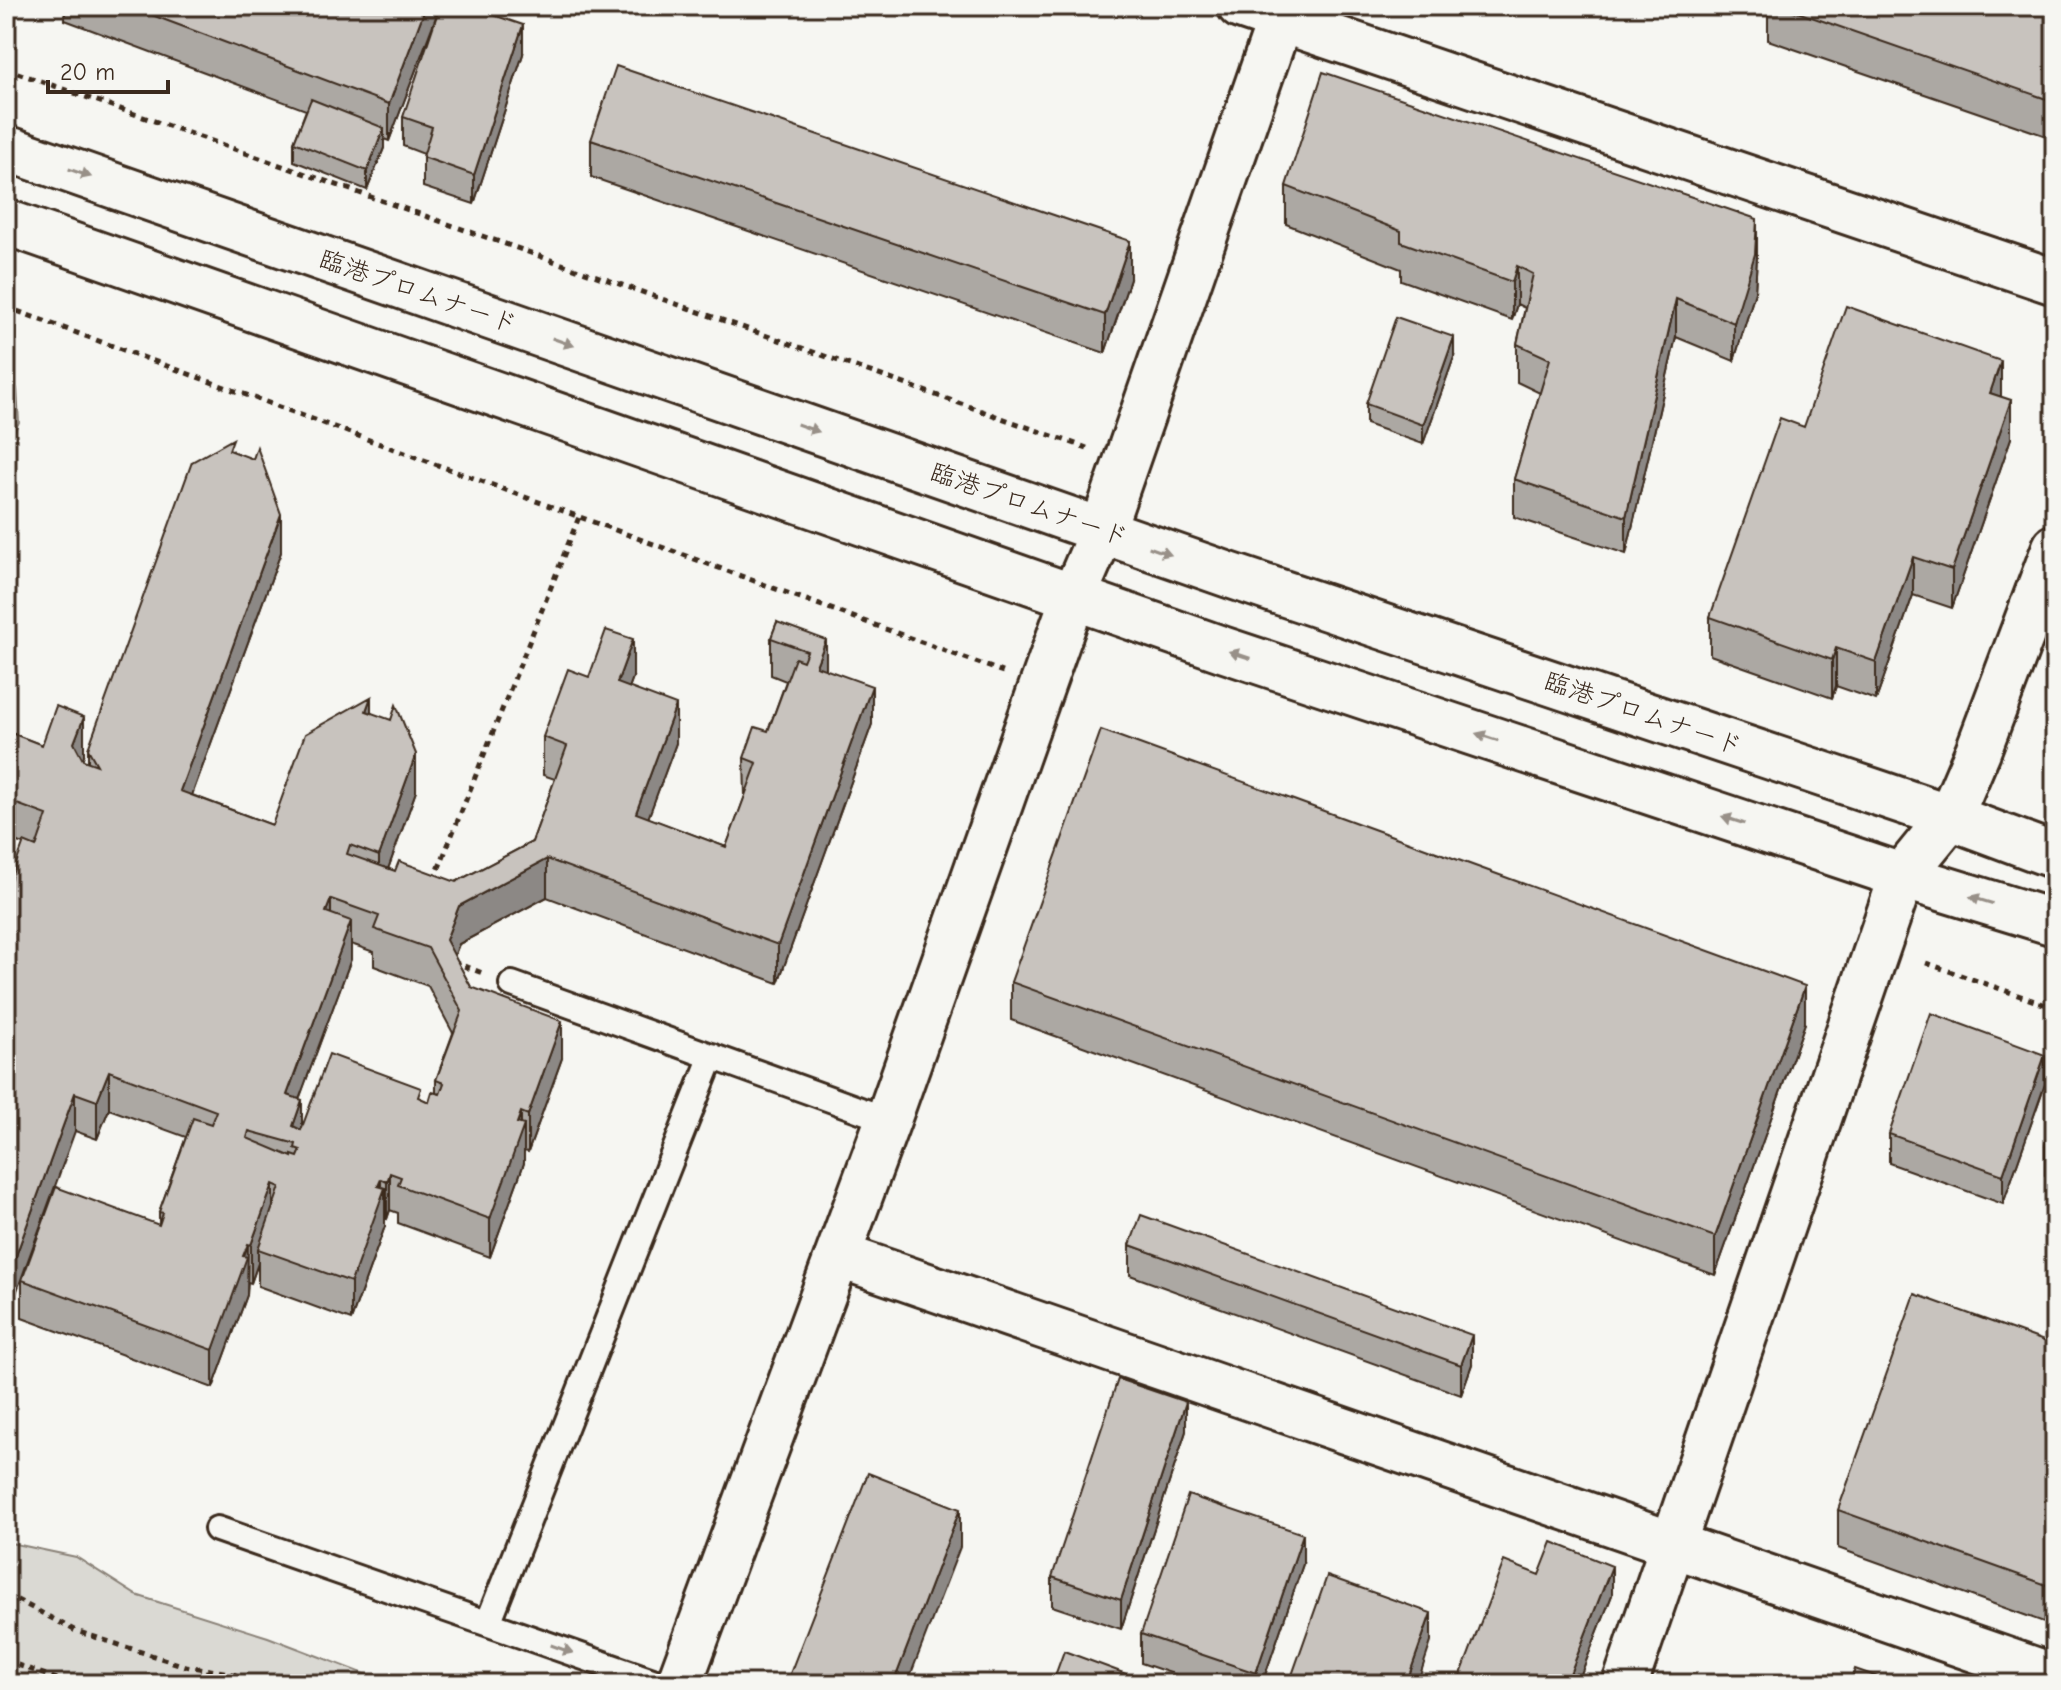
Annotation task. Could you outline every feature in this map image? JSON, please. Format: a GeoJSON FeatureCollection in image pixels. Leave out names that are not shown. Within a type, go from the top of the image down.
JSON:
{"type":"FeatureCollection","features":[{"type":"Feature","properties":{"kind":"street"},"geometry":{"type":"LineString","coordinates":[[679,1684],[888,1120],[1073,598],[1102,531],[1269,11],[2055,282]]}},
{"type":"Feature","properties":{"kind":"street","name":"臨港プロムナード"},"geometry":{"type":"LineString","coordinates":[[6,148],[1102,531],[1950,817],[2055,856]]}},
{"type":"Feature","properties":{"kind":"street"},"geometry":{"type":"LineString","coordinates":[[6,222],[1073,598],[1902,876],[2055,923]]}},
{"type":"Feature","properties":{"kind":"street"},"geometry":{"type":"LineString","coordinates":[[1625,1684],[1902,876],[1950,817],[2055,547]]}},
{"type":"Feature","properties":{"kind":"street"},"geometry":{"type":"LineString","coordinates":[[838,1255],[2055,1677]]}},
{"type":"Feature","properties":{"kind":"lane"},"geometry":{"type":"LineString","coordinates":[[512,984],[888,1120]]}},
{"type":"Feature","properties":{"kind":"lane"},"geometry":{"type":"LineString","coordinates":[[488,1623],[712,1056]]}},
{"type":"Feature","properties":{"kind":"lane"},"geometry":{"type":"LineString","coordinates":[[217,1529],[661,1684]]}},
{"type":"Feature","properties":{"kind":"path"},"geometry":{"type":"LineString","coordinates":[[6,69],[1126,461]]}},
{"type":"Feature","properties":{"kind":"path"},"geometry":{"type":"LineString","coordinates":[[6,307],[1042,686]]}},
{"type":"Feature","properties":{"kind":"path"},"geometry":{"type":"LineString","coordinates":[[429,893],[579,517]]}},
{"type":"Feature","properties":{"kind":"path"},"geometry":{"type":"LineString","coordinates":[[1926,963],[2055,1008]]}},
{"type":"Feature","properties":{"kind":"path"},"geometry":{"type":"LineString","coordinates":[[6,1594],[76,1631],[185,1666],[230,1673],[260,1684]]}},
{"type":"Feature","properties":{"kind":"path"},"geometry":{"type":"LineString","coordinates":[[6,1661],[72,1684]]}},
{"type":"Feature","properties":{"kind":"path"},"geometry":{"type":"LineString","coordinates":[[204,1684],[208,1670]]}},
{"type":"Feature","properties":{"kind":"shaded area"},"geometry":{"type":"Polygon","coordinates":[[[6,363],[17,389],[19,422],[6,447],[6,363]]]}},
{"type":"Feature","properties":{"kind":"shaded area"},"geometry":{"type":"Polygon","coordinates":[[[6,1542],[76,1557],[136,1595],[268,1637],[391,1684],[6,1684],[6,1542]]]}},
{"type":"Feature","properties":{"kind":"building"},"geometry":{"type":"Polygon","coordinates":[[[128,6],[426,6],[389,104],[128,6]]]}},
{"type":"Feature","properties":{"kind":"building"},"geometry":{"type":"Polygon","coordinates":[[[440,6],[467,6],[523,25],[474,175],[423,157],[432,127],[403,117],[440,6]]]}},
{"type":"Feature","properties":{"kind":"building"},"geometry":{"type":"Polygon","coordinates":[[[1780,6],[2055,6],[2055,102],[1780,6]]]}},
{"type":"Feature","properties":{"kind":"building"},"geometry":{"type":"Polygon","coordinates":[[[616,66],[1130,241],[1105,315],[591,140],[616,66]]]}},
{"type":"Feature","properties":{"kind":"building"},"geometry":{"type":"Polygon","coordinates":[[[1323,72],[1757,219],[1755,254],[1734,323],[1676,299],[1626,517],[1514,479],[1550,359],[1517,344],[1533,274],[1517,266],[1512,282],[1401,242],[1401,231],[1286,186],[1323,72]]]}},
{"type":"Feature","properties":{"kind":"building"},"geometry":{"type":"Polygon","coordinates":[[[311,99],[384,128],[367,171],[294,142],[311,99]]]}},
{"type":"Feature","properties":{"kind":"building"},"geometry":{"type":"Polygon","coordinates":[[[1846,306],[2001,361],[1990,393],[2011,400],[1952,570],[1913,557],[1876,662],[1836,648],[1832,660],[1710,617],[1780,418],[1804,427],[1846,306]]]}},
{"type":"Feature","properties":{"kind":"building"},"geometry":{"type":"Polygon","coordinates":[[[1396,317],[1454,337],[1423,425],[1366,404],[1396,317]]]}},
{"type":"Feature","properties":{"kind":"building"},"geometry":{"type":"Polygon","coordinates":[[[233,439],[229,450],[253,459],[257,447],[281,514],[180,791],[272,825],[305,734],[371,697],[366,711],[391,720],[396,705],[416,754],[379,856],[350,845],[347,854],[395,871],[399,861],[456,882],[532,842],[567,746],[543,737],[568,669],[589,677],[606,630],[633,639],[617,683],[676,705],[636,813],[726,847],[757,763],[744,758],[755,727],[768,731],[795,658],[803,661],[807,651],[771,638],[777,622],[826,640],[816,666],[872,686],[778,945],[547,859],[459,906],[446,940],[471,987],[562,1021],[528,1115],[521,1112],[517,1123],[524,1125],[490,1219],[398,1185],[401,1177],[390,1173],[387,1182],[381,1179],[378,1186],[385,1188],[351,1282],[258,1249],[280,1187],[273,1184],[251,1245],[248,1244],[243,1256],[247,1257],[213,1350],[22,1280],[56,1187],[159,1225],[163,1213],[159,1212],[193,1118],[211,1124],[216,1111],[109,1071],[97,1101],[75,1093],[6,1283],[6,891],[24,842],[36,847],[47,815],[6,800],[6,731],[42,745],[56,706],[84,717],[74,743],[83,760],[97,765],[88,749],[192,462],[233,439]],[[331,899],[326,912],[351,921],[287,1095],[302,1100],[293,1126],[301,1130],[329,1054],[421,1088],[418,1097],[429,1102],[432,1092],[440,1094],[444,1083],[436,1080],[462,1011],[428,948],[374,929],[379,916],[331,899]],[[249,1131],[247,1138],[298,1157],[301,1150],[295,1148],[296,1144],[249,1131]]]}},
{"type":"Feature","properties":{"kind":"building"},"geometry":{"type":"Polygon","coordinates":[[[1101,730],[1805,986],[1715,1237],[1011,982],[1101,730]]]}},
{"type":"Feature","properties":{"kind":"building"},"geometry":{"type":"Polygon","coordinates":[[[1931,1013],[2045,1055],[2003,1175],[1889,1134],[1931,1013]]]}},
{"type":"Feature","properties":{"kind":"building"},"geometry":{"type":"Polygon","coordinates":[[[2055,1108],[2055,1150],[2045,1146],[2055,1108]]]}},
{"type":"Feature","properties":{"kind":"building"},"geometry":{"type":"Polygon","coordinates":[[[1141,1215],[1472,1335],[1461,1365],[1130,1245],[1141,1215]]]}},
{"type":"Feature","properties":{"kind":"building"},"geometry":{"type":"Polygon","coordinates":[[[1915,1294],[2055,1345],[2055,1588],[1838,1510],[1915,1294]]]}},
{"type":"Feature","properties":{"kind":"building"},"geometry":{"type":"Polygon","coordinates":[[[1118,1379],[1186,1402],[1121,1600],[1052,1577],[1118,1379]]]}},
{"type":"Feature","properties":{"kind":"building"},"geometry":{"type":"Polygon","coordinates":[[[868,1473],[960,1509],[893,1684],[786,1684],[868,1473]]]}},
{"type":"Feature","properties":{"kind":"building"},"geometry":{"type":"Polygon","coordinates":[[[1188,1495],[1303,1534],[1256,1673],[1141,1634],[1188,1495]]]}},
{"type":"Feature","properties":{"kind":"building"},"geometry":{"type":"Polygon","coordinates":[[[1552,1542],[1612,1566],[1566,1684],[1478,1684],[1460,1677],[1504,1561],[1539,1575],[1552,1542]]]}},
{"type":"Feature","properties":{"kind":"building"},"geometry":{"type":"Polygon","coordinates":[[[1327,1576],[1431,1613],[1406,1684],[1298,1684],[1290,1681],[1327,1576]]]}},
{"type":"Feature","properties":{"kind":"building"},"geometry":{"type":"Polygon","coordinates":[[[1064,1651],[1153,1684],[1052,1684],[1064,1651]]]}},
{"type":"Feature","properties":{"kind":"building"},"geometry":{"type":"Polygon","coordinates":[[[1855,1669],[1898,1684],[1850,1684],[1855,1669]]]}},
{"type":"Feature","properties":{"kind":"building"},"geometry":{"type":"Polygon","coordinates":[[[1674,1678],[1690,1684],[1672,1684],[1674,1678]]]}}]}
